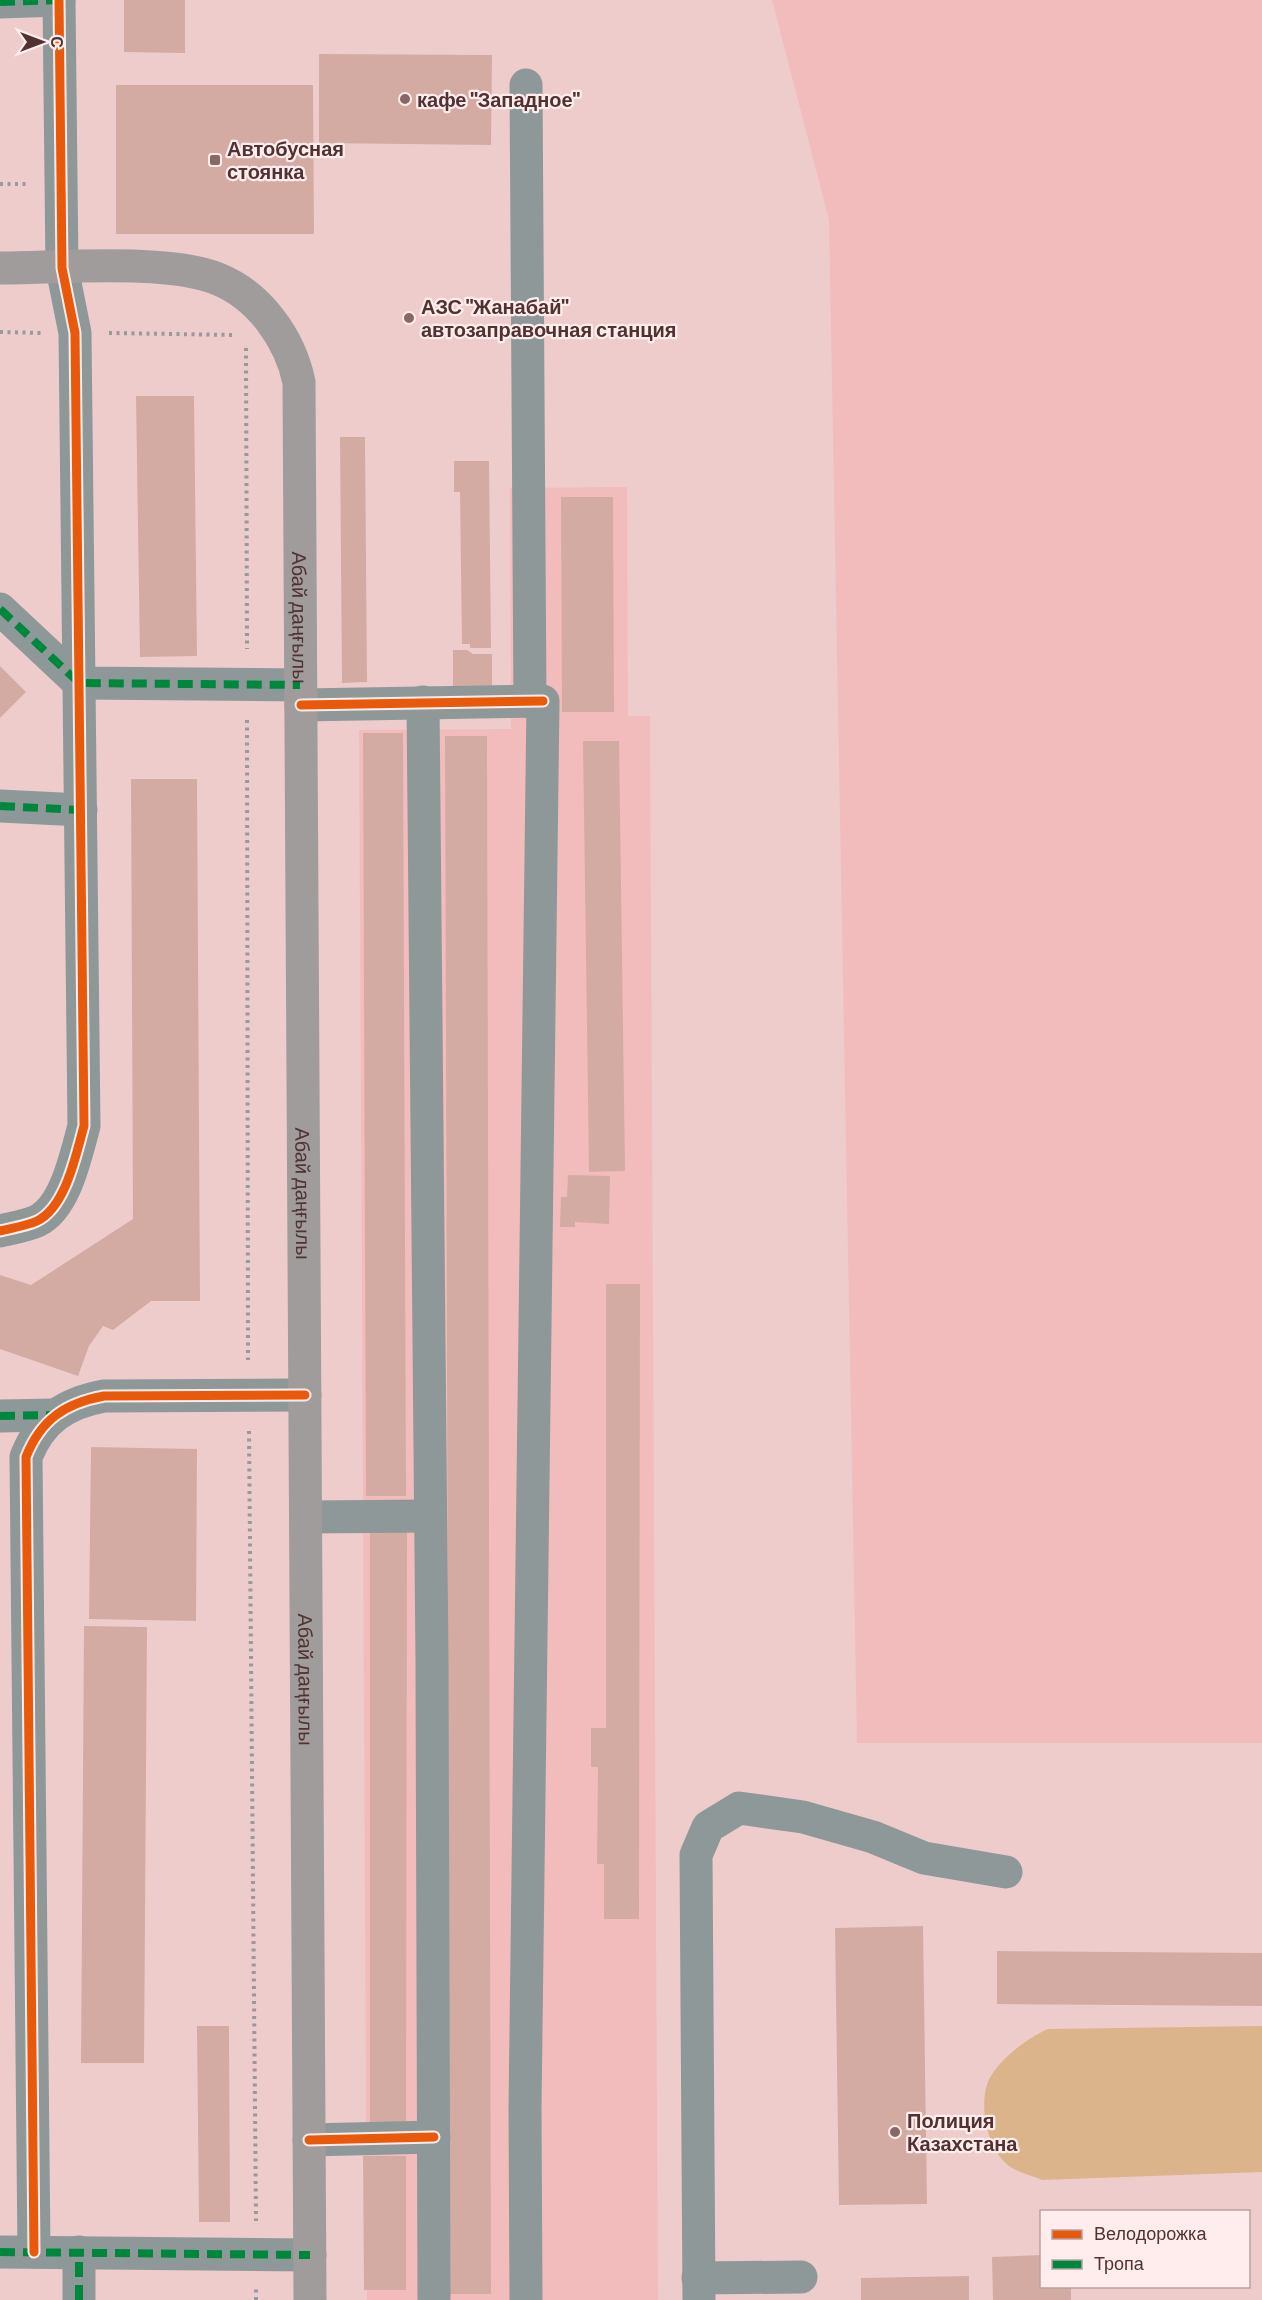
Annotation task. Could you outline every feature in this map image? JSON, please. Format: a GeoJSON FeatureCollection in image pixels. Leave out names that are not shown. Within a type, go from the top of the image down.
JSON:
{"type":"FeatureCollection","features":[{"type":"Feature","properties":{"kind":"main road","name":"Абай даңғылы"},"geometry":{"type":"LineString","coordinates":[[0,268],[146,267],[217,278],[246,294],[267,315],[294,358],[299,382],[310,2300]]}},
{"type":"Feature","properties":{"kind":"street"},"geometry":{"type":"LineString","coordinates":[[0,2],[59,0],[62,268],[75,333],[84,1126],[69,1179],[51,1211],[37,1221],[0,1231]]}},
{"type":"Feature","properties":{"kind":"street"},"geometry":{"type":"LineString","coordinates":[[526,85],[536,701],[525,2108],[526,2300]]}},
{"type":"Feature","properties":{"kind":"street"},"geometry":{"type":"LineString","coordinates":[[0,609],[79,683],[247,685],[301,695],[423,702],[536,701]]}},
{"type":"Feature","properties":{"kind":"street"},"geometry":{"type":"LineString","coordinates":[[423,702],[434,2300]]}},
{"type":"Feature","properties":{"kind":"street"},"geometry":{"type":"LineString","coordinates":[[0,807],[81,810]]}},
{"type":"Feature","properties":{"kind":"street"},"geometry":{"type":"LineString","coordinates":[[34,2252],[26,1457],[33,1440],[54,1415],[81,1400],[105,1396],[305,1395]]}},
{"type":"Feature","properties":{"kind":"street"},"geometry":{"type":"LineString","coordinates":[[0,1416],[54,1415]]}},
{"type":"Feature","properties":{"kind":"street"},"geometry":{"type":"LineString","coordinates":[[306,1517],[430,1516]]}},
{"type":"Feature","properties":{"kind":"street"},"geometry":{"type":"LineString","coordinates":[[801,2277],[698,2289],[696,1855],[708,1827],[739,1808],[803,1817],[873,1837],[924,1858],[1006,1872]]}},
{"type":"Feature","properties":{"kind":"street"},"geometry":{"type":"LineString","coordinates":[[309,2140],[434,2137]]}},
{"type":"Feature","properties":{"kind":"street"},"geometry":{"type":"LineString","coordinates":[[0,2252],[310,2255]]}},
{"type":"Feature","properties":{"kind":"street"},"geometry":{"type":"LineString","coordinates":[[79,2300],[80,2252]]}},
{"type":"Feature","properties":{"kind":"path"},"geometry":{"type":"LineString","coordinates":[[75,333],[246,335]]}},
{"type":"Feature","properties":{"kind":"path"},"geometry":{"type":"LineString","coordinates":[[246,346],[249,1396],[257,2254]]}},
{"type":"Feature","properties":{"kind":"shaded area"},"geometry":{"type":"Polygon","coordinates":[[[772,0],[1262,0],[1262,1743],[857,1743],[829,220],[772,0]]]}},
{"type":"Feature","properties":{"kind":"shaded area"},"geometry":{"type":"Polygon","coordinates":[[[627,487],[628,716],[650,716],[658,2300],[367,2300],[359,730],[511,729],[510,488],[627,487]]]}},
{"type":"Feature","properties":{"kind":"shaded area"},"geometry":{"type":"Polygon","coordinates":[[[1262,2026],[1262,2172],[1042,2180],[1012,2168],[1003,2161],[990,2139],[984,2112],[984,2098],[991,2076],[1016,2048],[1048,2029],[1262,2026]]]}},
{"type":"Feature","properties":{"kind":"building"},"geometry":{"type":"Polygon","coordinates":[[[124,0],[185,0],[185,53],[124,52],[124,0]]]}},
{"type":"Feature","properties":{"kind":"building","name":"кафе \"Западное\""},"geometry":{"type":"Polygon","coordinates":[[[319,54],[492,55],[491,145],[319,143],[319,54]]]}},
{"type":"Feature","properties":{"kind":"building","name":"Автобусная стоянка"},"geometry":{"type":"Polygon","coordinates":[[[116,85],[313,85],[314,234],[116,234],[116,85]]]}},
{"type":"Feature","properties":{"kind":"building"},"geometry":{"type":"Polygon","coordinates":[[[136,396],[194,396],[197,656],[140,657],[136,396]]]}},
{"type":"Feature","properties":{"kind":"building"},"geometry":{"type":"Polygon","coordinates":[[[340,437],[365,437],[367,682],[342,683],[340,437]]]}},
{"type":"Feature","properties":{"kind":"building"},"geometry":{"type":"Polygon","coordinates":[[[454,461],[489,461],[491,648],[470,648],[470,644],[462,644],[460,492],[454,492],[454,461]]]}},
{"type":"Feature","properties":{"kind":"building"},"geometry":{"type":"Polygon","coordinates":[[[561,497],[613,497],[614,712],[562,712],[561,497]]]}},
{"type":"Feature","properties":{"kind":"building"},"geometry":{"type":"Polygon","coordinates":[[[453,650],[467,650],[473,654],[492,654],[492,686],[453,686],[453,650]]]}},
{"type":"Feature","properties":{"kind":"building"},"geometry":{"type":"Polygon","coordinates":[[[0,666],[26,692],[0,718],[0,666]]]}},
{"type":"Feature","properties":{"kind":"building"},"geometry":{"type":"Polygon","coordinates":[[[363,733],[403,733],[406,1496],[366,1496],[363,733]]]}},
{"type":"Feature","properties":{"kind":"building"},"geometry":{"type":"Polygon","coordinates":[[[445,736],[487,736],[491,2294],[450,2294],[445,736]]]}},
{"type":"Feature","properties":{"kind":"building"},"geometry":{"type":"Polygon","coordinates":[[[583,741],[619,741],[625,1171],[589,1172],[583,741]]]}},
{"type":"Feature","properties":{"kind":"building"},"geometry":{"type":"Polygon","coordinates":[[[131,779],[197,779],[200,1301],[151,1301],[113,1330],[103,1326],[89,1346],[78,1376],[0,1349],[0,1275],[31,1285],[133,1219],[131,779]]]}},
{"type":"Feature","properties":{"kind":"building"},"geometry":{"type":"Polygon","coordinates":[[[568,1175],[610,1176],[609,1224],[575,1222],[575,1227],[560,1227],[561,1197],[567,1197],[568,1175]]]}},
{"type":"Feature","properties":{"kind":"building"},"geometry":{"type":"Polygon","coordinates":[[[606,1284],[640,1284],[639,1919],[604,1919],[604,1864],[597,1864],[598,1767],[591,1767],[591,1728],[606,1728],[606,1284]]]}},
{"type":"Feature","properties":{"kind":"building"},"geometry":{"type":"Polygon","coordinates":[[[91,1447],[197,1449],[196,1621],[89,1619],[91,1447]]]}},
{"type":"Feature","properties":{"kind":"building"},"geometry":{"type":"Polygon","coordinates":[[[370,1531],[407,1531],[406,2129],[370,2129],[370,1531]]]}},
{"type":"Feature","properties":{"kind":"building"},"geometry":{"type":"Polygon","coordinates":[[[84,1626],[147,1627],[144,2063],[81,2063],[84,1626]]]}},
{"type":"Feature","properties":{"kind":"building"},"geometry":{"type":"Polygon","coordinates":[[[923,1926],[927,2204],[839,2205],[835,1928],[923,1926]]]}},
{"type":"Feature","properties":{"kind":"building"},"geometry":{"type":"Polygon","coordinates":[[[997,1951],[1262,1953],[1262,2006],[997,2004],[997,1951]]]}},
{"type":"Feature","properties":{"kind":"building"},"geometry":{"type":"Polygon","coordinates":[[[197,2026],[229,2026],[230,2222],[199,2222],[197,2026]]]}},
{"type":"Feature","properties":{"kind":"building"},"geometry":{"type":"Polygon","coordinates":[[[363,2156],[406,2156],[406,2290],[364,2290],[363,2156]]]}},
{"type":"Feature","properties":{"kind":"building"},"geometry":{"type":"Polygon","coordinates":[[[1040,2255],[1040,2288],[1071,2288],[1071,2300],[993,2300],[992,2257],[1040,2255]]]}},
{"type":"Feature","properties":{"kind":"building"},"geometry":{"type":"Polygon","coordinates":[[[969,2276],[969,2300],[861,2300],[861,2278],[969,2276]]]}},
{"type":"Feature","properties":{"kind":"marked path"},"geometry":{"type":"LineString","coordinates":[[0,2],[59,0]]}},
{"type":"Feature","properties":{"kind":"marked path"},"geometry":{"type":"LineString","coordinates":[[0,609],[79,683],[300,685]]}},
{"type":"Feature","properties":{"kind":"marked path"},"geometry":{"type":"LineString","coordinates":[[0,806],[81,810]]}},
{"type":"Feature","properties":{"kind":"marked path"},"geometry":{"type":"LineString","coordinates":[[0,1416],[54,1415]]}},
{"type":"Feature","properties":{"kind":"marked path"},"geometry":{"type":"LineString","coordinates":[[0,2252],[310,2255]]}},
{"type":"Feature","properties":{"kind":"marked path"},"geometry":{"type":"LineString","coordinates":[[79,2252],[79,2300]]}},
{"type":"Feature","properties":{"kind":"cycle path"},"geometry":{"type":"LineString","coordinates":[[0,1231],[24,1226],[47,1214],[63,1192],[84,1126],[75,333],[62,268],[59,0]]}},
{"type":"Feature","properties":{"kind":"cycle path"},"geometry":{"type":"LineString","coordinates":[[301,705],[543,701]]}},
{"type":"Feature","properties":{"kind":"cycle path"},"geometry":{"type":"LineString","coordinates":[[34,2252],[26,1457],[39,1432],[47,1423],[67,1408],[90,1399],[104,1396],[305,1395]]}},
{"type":"Feature","properties":{"kind":"cycle path"},"geometry":{"type":"LineString","coordinates":[[309,2140],[434,2137]]}},
{"type":"Feature","properties":{"kind":"place","name":"кафе \"Западное\""},"geometry":{"type":"Point","coordinates":[405,99]}},
{"type":"Feature","properties":{"kind":"place","name":"Автобусная стоянка"},"geometry":{"type":"Point","coordinates":[215,160]}},
{"type":"Feature","properties":{"kind":"place","name":"АЗС \"Жанабай\" автозаправочная станция"},"geometry":{"type":"Point","coordinates":[409,318]}},
{"type":"Feature","properties":{"kind":"place","name":"Полиция Казахстана"},"geometry":{"type":"Point","coordinates":[895,2132]}}]}
